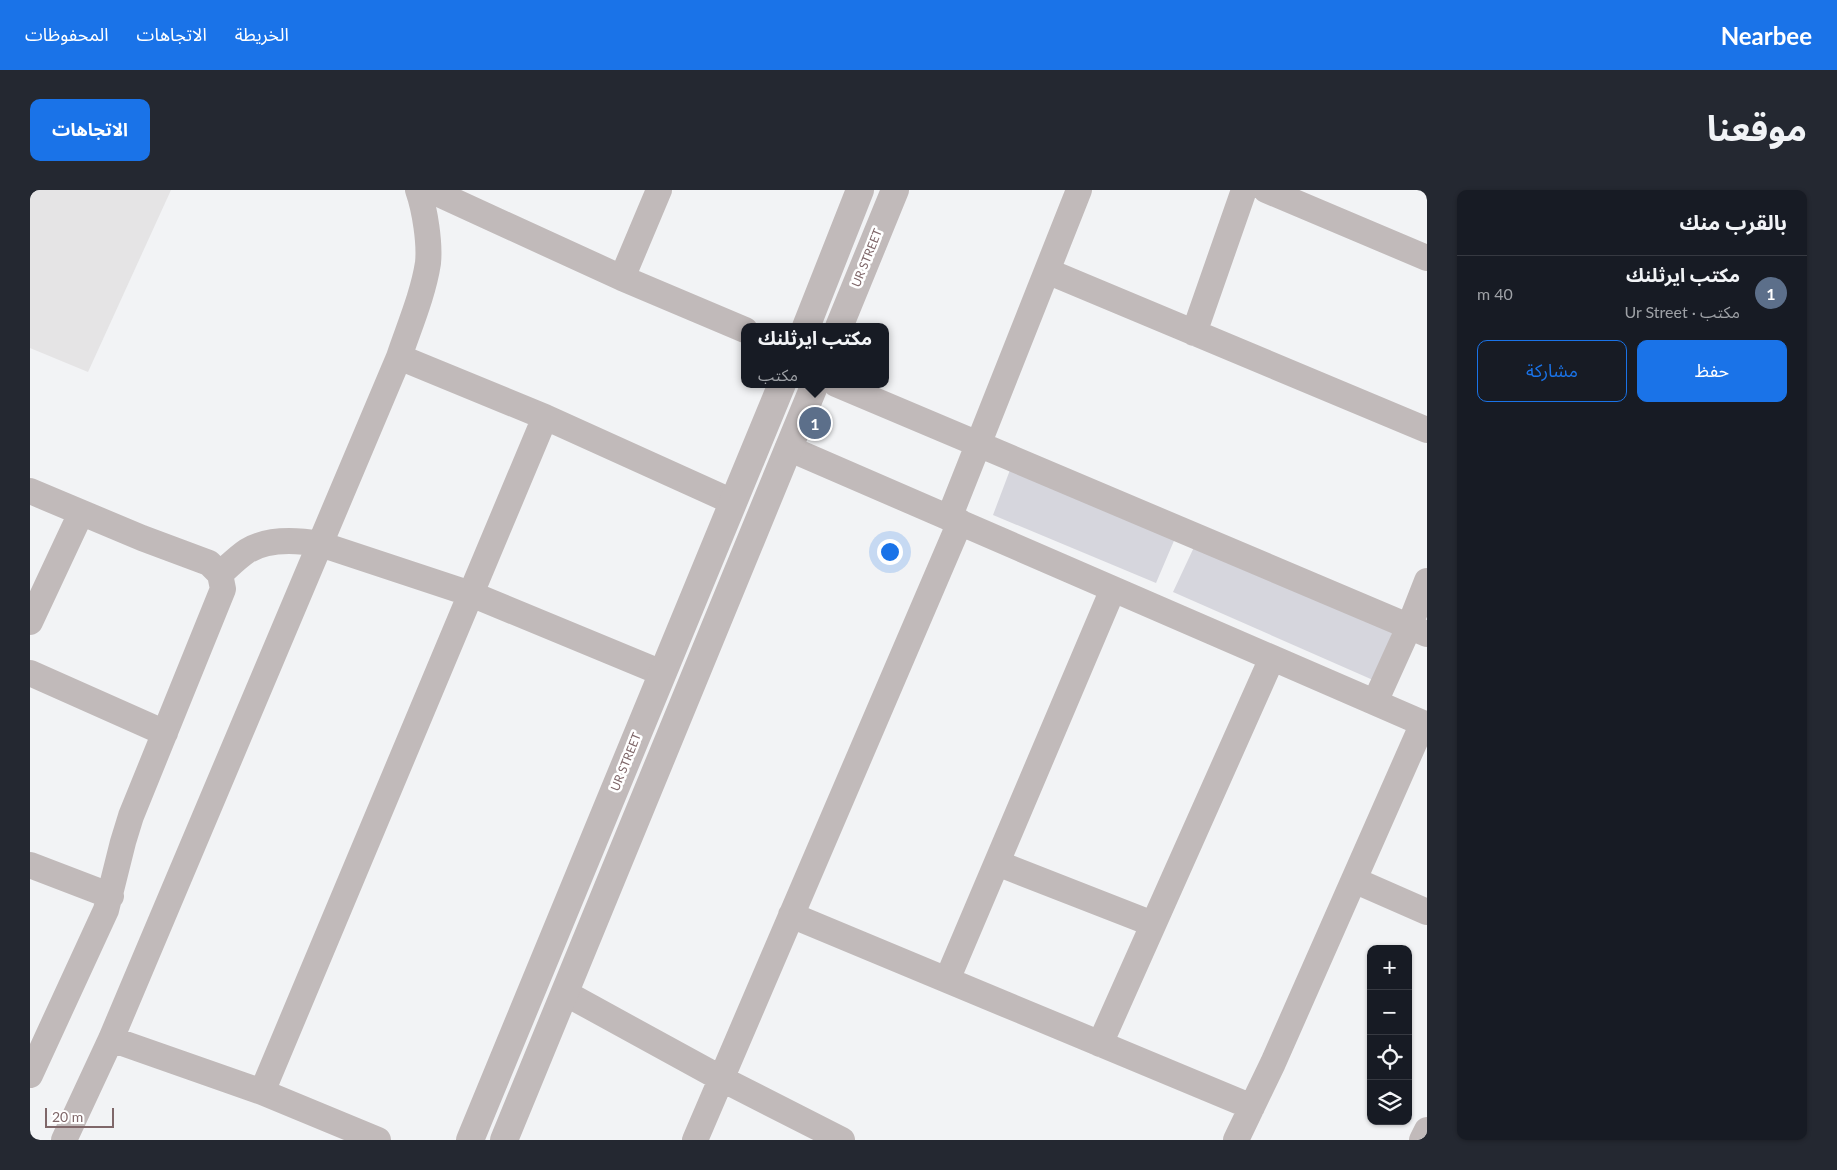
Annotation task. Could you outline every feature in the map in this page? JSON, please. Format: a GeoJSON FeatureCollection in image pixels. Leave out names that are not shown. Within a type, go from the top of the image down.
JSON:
{"type":"FeatureCollection","features":[{"type":"Feature","properties":{"kind":"street"},"geometry":{"type":"LineString","coordinates":[[622,278],[659,190]]}},
{"type":"Feature","properties":{"kind":"street"},"geometry":{"type":"LineString","coordinates":[[808,323],[860,190]]}},
{"type":"Feature","properties":{"kind":"street","name":"UR STREET"},"geometry":{"type":"LineString","coordinates":[[841,323],[895,190]]}},
{"type":"Feature","properties":{"kind":"street"},"geometry":{"type":"LineString","coordinates":[[695,1140],[791,915],[954,520],[978,445],[1079,190]]}},
{"type":"Feature","properties":{"kind":"street"},"geometry":{"type":"LineString","coordinates":[[1194,333],[1244,190]]}},
{"type":"Feature","properties":{"kind":"street"},"geometry":{"type":"LineString","coordinates":[[1266,190],[1427,258]]}},
{"type":"Feature","properties":{"kind":"street"},"geometry":{"type":"LineString","coordinates":[[64,1140],[111,1039],[399,357],[417,304],[428,263],[427,231],[436,192],[622,278],[741,328]]}},
{"type":"Feature","properties":{"kind":"street"},"geometry":{"type":"LineString","coordinates":[[1047,271],[1427,430]]}},
{"type":"Feature","properties":{"kind":"street"},"geometry":{"type":"LineString","coordinates":[[399,357],[545,417],[733,502]]}},
{"type":"Feature","properties":{"kind":"street","name":"UR STREET"},"geometry":{"type":"LineString","coordinates":[[470,1140],[780,388]]}},
{"type":"Feature","properties":{"kind":"street"},"geometry":{"type":"LineString","coordinates":[[504,1140],[813,388]]}},
{"type":"Feature","properties":{"kind":"street"},"geometry":{"type":"LineString","coordinates":[[845,388],[1418,630]]}},
{"type":"Feature","properties":{"kind":"street"},"geometry":{"type":"LineString","coordinates":[[262,1092],[545,417]]}},
{"type":"Feature","properties":{"kind":"street"},"geometry":{"type":"LineString","coordinates":[[788,448],[1425,724],[1236,1140]]}},
{"type":"Feature","properties":{"kind":"street"},"geometry":{"type":"LineString","coordinates":[[30,490],[81,513],[209,563],[220,574],[223,589],[131,816],[111,896],[99,927],[30,1075]]}},
{"type":"Feature","properties":{"kind":"street"},"geometry":{"type":"LineString","coordinates":[[30,622],[81,513]]}},
{"type":"Feature","properties":{"kind":"street"},"geometry":{"type":"LineString","coordinates":[[220,574],[248,550],[272,543],[296,540],[320,544],[471,594],[662,673]]}},
{"type":"Feature","properties":{"kind":"street"},"geometry":{"type":"LineString","coordinates":[[1375,702],[1418,630],[1427,581]]}},
{"type":"Feature","properties":{"kind":"street"},"geometry":{"type":"LineString","coordinates":[[947,980],[1113,589]]}},
{"type":"Feature","properties":{"kind":"street"},"geometry":{"type":"LineString","coordinates":[[1100,1044],[1272,658]]}},
{"type":"Feature","properties":{"kind":"street"},"geometry":{"type":"LineString","coordinates":[[30,673],[165,733]]}},
{"type":"Feature","properties":{"kind":"street"},"geometry":{"type":"LineString","coordinates":[[997,862],[1153,924]]}},
{"type":"Feature","properties":{"kind":"street"},"geometry":{"type":"LineString","coordinates":[[30,865],[111,896]]}},
{"type":"Feature","properties":{"kind":"street"},"geometry":{"type":"LineString","coordinates":[[1354,880],[1427,912]]}},
{"type":"Feature","properties":{"kind":"street"},"geometry":{"type":"LineString","coordinates":[[791,915],[1252,1107]]}},
{"type":"Feature","properties":{"kind":"street"},"geometry":{"type":"LineString","coordinates":[[565,993],[722,1079],[842,1140]]}},
{"type":"Feature","properties":{"kind":"street"},"geometry":{"type":"LineString","coordinates":[[111,1039],[262,1092],[378,1140]]}},
{"type":"Feature","properties":{"kind":"street"},"geometry":{"type":"LineString","coordinates":[[1422,1140],[1427,1130]]}},
{"type":"Feature","properties":{"kind":"shaded area"},"geometry":{"type":"Polygon","coordinates":[[[30,190],[171,190],[88,372],[30,348],[30,190]]]}},
{"type":"Feature","properties":{"kind":"shaded area"},"geometry":{"type":"Polygon","coordinates":[[[1010,470],[1176,536],[1156,583],[993,515],[1010,470]]]}},
{"type":"Feature","properties":{"kind":"shaded area"},"geometry":{"type":"Polygon","coordinates":[[[1195,545],[1394,629],[1373,680],[1173,592],[1195,545]]]}},
{"type":"Feature","properties":{"kind":"place","name":"مكتب ايرثلنك"},"geometry":{"type":"Point","coordinates":[815,423]}}]}
